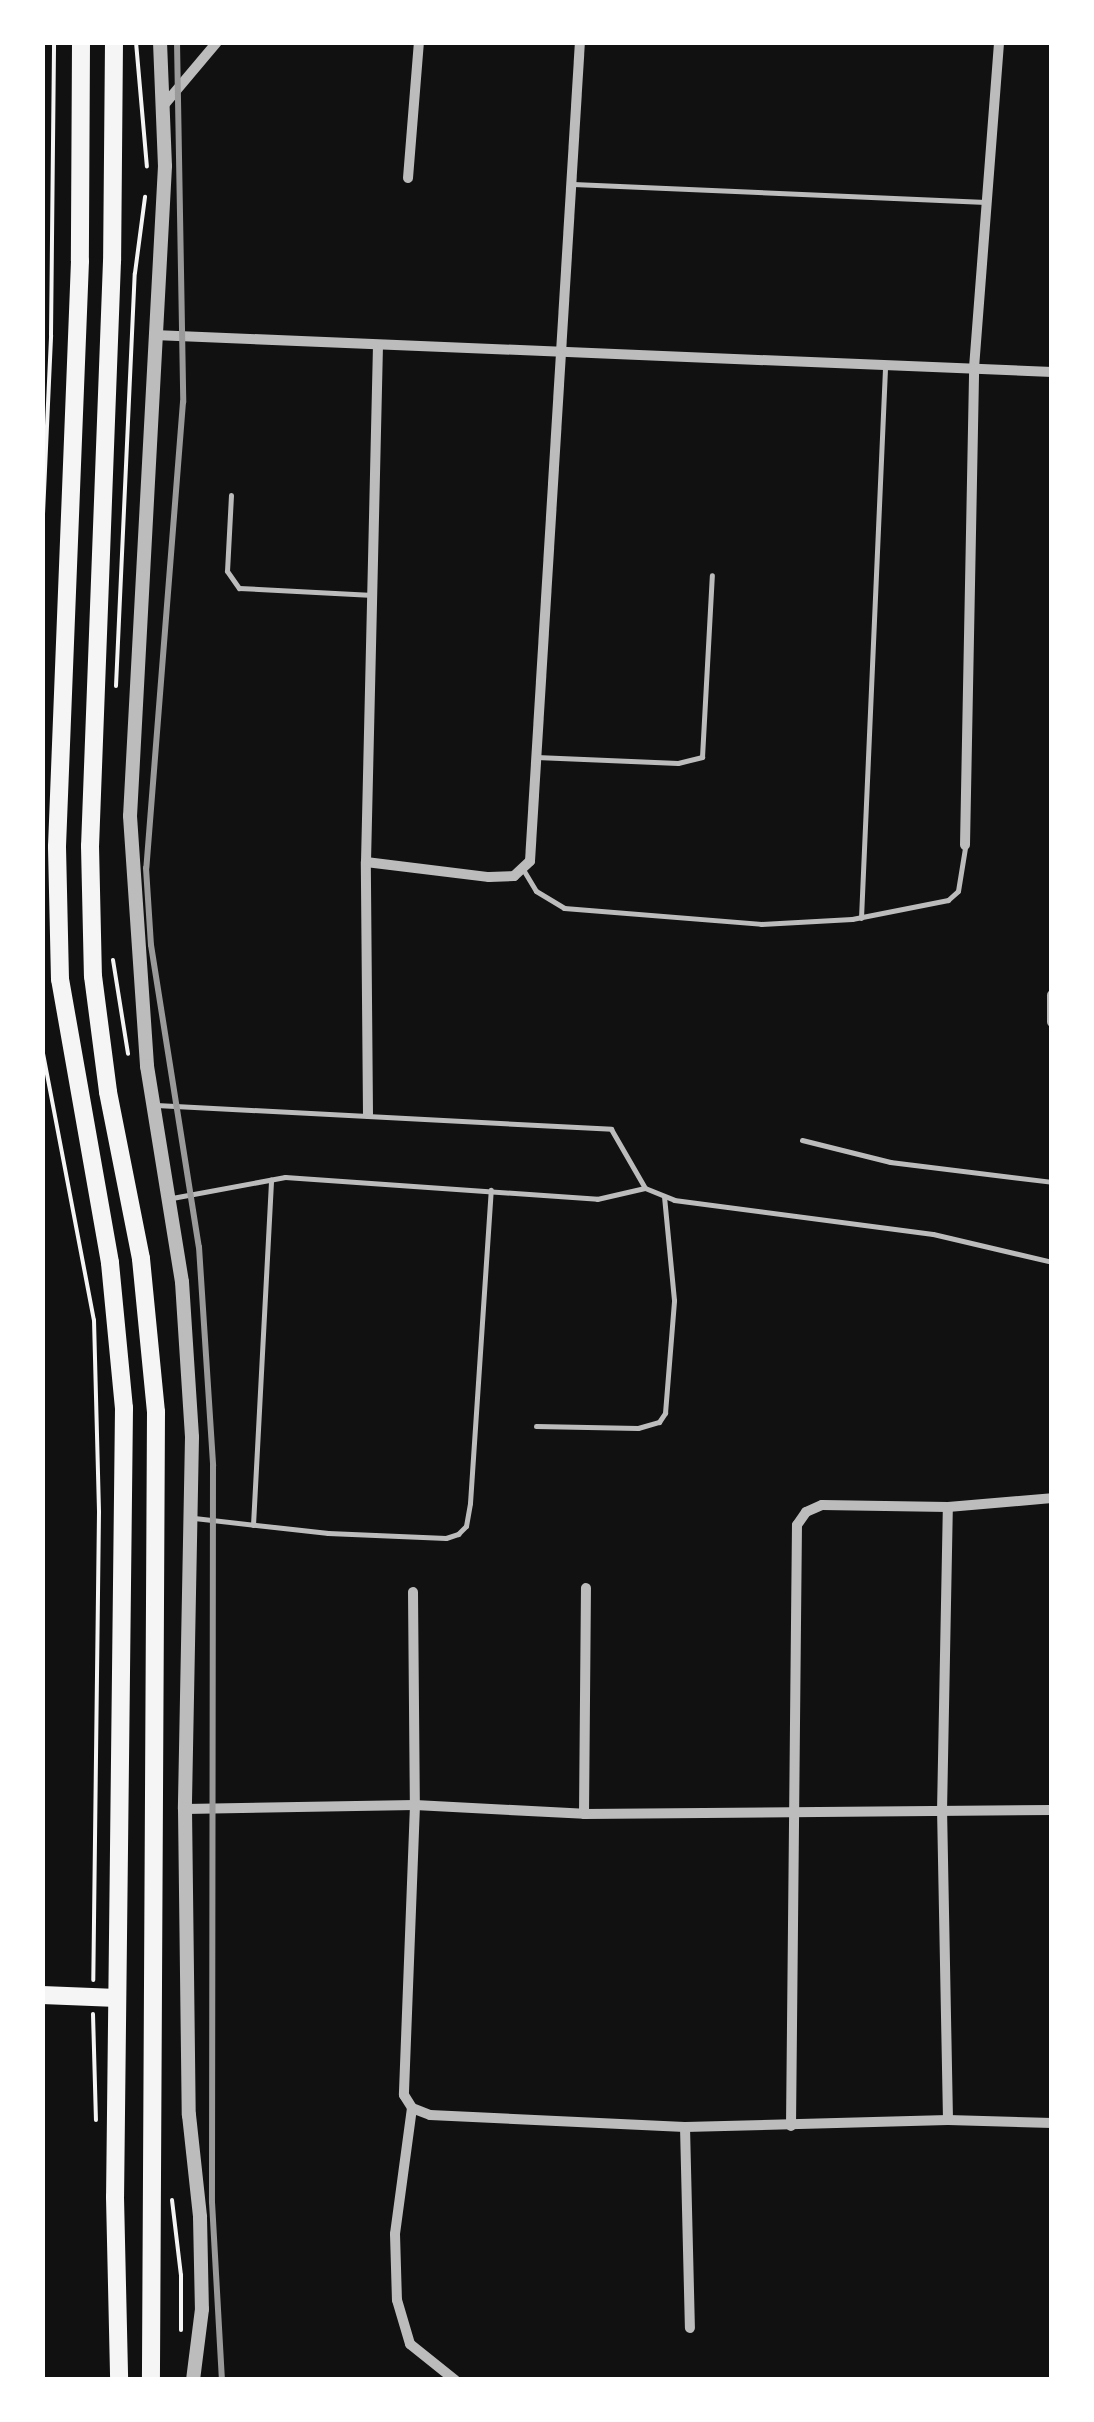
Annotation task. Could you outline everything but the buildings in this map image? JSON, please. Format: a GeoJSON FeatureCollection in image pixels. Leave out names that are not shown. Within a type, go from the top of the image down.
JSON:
{"type":"FeatureCollection","features":[{"type":"Feature","properties":{"kind":"main road"},"geometry":{"type":"LineString","coordinates":[[81,42],[80,261],[57,847],[60,979],[110,1263],[124,1408],[117,1998],[119,2380]]}},
{"type":"Feature","properties":{"kind":"main road"},"geometry":{"type":"LineString","coordinates":[[114,42],[111,278],[90,865],[93,976],[108,1092],[141,1259],[156,1412],[148,2195],[151,2380]]}},
{"type":"Feature","properties":{"kind":"main road"},"geometry":{"type":"LineString","coordinates":[[42,1996],[117,1998]]}},
{"type":"Feature","properties":{"kind":"street"},"geometry":{"type":"LineString","coordinates":[[160,42],[164,105],[130,816],[136,952],[153,1105],[182,1282],[194,1518],[186,1809],[190,2115],[200,2218],[202,2309],[193,2380]]}},
{"type":"Feature","properties":{"kind":"street"},"geometry":{"type":"LineString","coordinates":[[164,105],[218,42]]}},
{"type":"Feature","properties":{"kind":"street"},"geometry":{"type":"LineString","coordinates":[[408,178],[419,42]]}},
{"type":"Feature","properties":{"kind":"street"},"geometry":{"type":"LineString","coordinates":[[366,862],[514,876],[524,871],[534,845],[536,757],[580,42]]}},
{"type":"Feature","properties":{"kind":"street"},"geometry":{"type":"LineString","coordinates":[[965,844],[974,368],[999,42]]}},
{"type":"Feature","properties":{"kind":"street"},"geometry":{"type":"LineString","coordinates":[[154,335],[1052,372]]}},
{"type":"Feature","properties":{"kind":"street"},"geometry":{"type":"LineString","coordinates":[[368,1114],[366,862],[378,345]]}},
{"type":"Feature","properties":{"kind":"street"},"geometry":{"type":"LineString","coordinates":[[1052,995],[1052,1022]]}},
{"type":"Feature","properties":{"kind":"street"},"geometry":{"type":"LineString","coordinates":[[790,2126],[797,1526],[806,1512],[822,1505],[948,1507],[1052,1498]]}},
{"type":"Feature","properties":{"kind":"street"},"geometry":{"type":"LineString","coordinates":[[948,1507],[942,1812],[948,2120]]}},
{"type":"Feature","properties":{"kind":"street"},"geometry":{"type":"LineString","coordinates":[[584,1814],[586,1588]]}},
{"type":"Feature","properties":{"kind":"street"},"geometry":{"type":"LineString","coordinates":[[413,1592],[415,1805],[404,2095],[412,2108],[430,2115],[684,2128],[948,2120],[1052,2122]]}},
{"type":"Feature","properties":{"kind":"street"},"geometry":{"type":"LineString","coordinates":[[186,1809],[415,1805],[584,1814],[1052,1810]]}},
{"type":"Feature","properties":{"kind":"street"},"geometry":{"type":"LineString","coordinates":[[412,2108],[396,2234],[397,2300],[410,2344],[454,2380]]}},
{"type":"Feature","properties":{"kind":"street"},"geometry":{"type":"LineString","coordinates":[[684,2128],[690,2328]]}},
{"type":"Feature","properties":{"kind":"lane"},"geometry":{"type":"LineString","coordinates":[[572,184],[989,202]]}},
{"type":"Feature","properties":{"kind":"lane"},"geometry":{"type":"LineString","coordinates":[[861,918],[885,365]]}},
{"type":"Feature","properties":{"kind":"lane"},"geometry":{"type":"LineString","coordinates":[[231,494],[227,571],[239,588],[372,595]]}},
{"type":"Feature","properties":{"kind":"lane"},"geometry":{"type":"LineString","coordinates":[[536,757],[678,764],[702,757],[712,575]]}},
{"type":"Feature","properties":{"kind":"lane"},"geometry":{"type":"LineString","coordinates":[[524,871],[536,891],[564,908],[762,924],[861,918],[948,900],[958,890],[965,844]]}},
{"type":"Feature","properties":{"kind":"lane"},"geometry":{"type":"LineString","coordinates":[[153,1105],[610,1129],[645,1188]]}},
{"type":"Feature","properties":{"kind":"lane"},"geometry":{"type":"LineString","coordinates":[[802,1140],[956,1173],[1052,1182]]}},
{"type":"Feature","properties":{"kind":"lane"},"geometry":{"type":"LineString","coordinates":[[169,1198],[271,1179],[597,1198],[645,1188],[664,1196],[933,1234],[1052,1262]]}},
{"type":"Feature","properties":{"kind":"lane"},"geometry":{"type":"LineString","coordinates":[[253,1525],[271,1179]]}},
{"type":"Feature","properties":{"kind":"lane"},"geometry":{"type":"LineString","coordinates":[[194,1518],[446,1538],[466,1526],[491,1190]]}},
{"type":"Feature","properties":{"kind":"lane"},"geometry":{"type":"LineString","coordinates":[[536,1426],[638,1428],[658,1422],[665,1412],[674,1300],[664,1196]]}},
{"type":"Feature","properties":{"kind":"path"},"geometry":{"type":"LineString","coordinates":[[42,536],[51,336],[54,42]]}},
{"type":"Feature","properties":{"kind":"path"},"geometry":{"type":"LineString","coordinates":[[42,1048],[94,1320],[99,1512],[93,1997],[96,2128]]}},
{"type":"Feature","properties":{"kind":"railway"},"geometry":{"type":"LineString","coordinates":[[177,42],[183,402],[146,868],[151,945],[199,1247],[213,1466],[212,2202],[222,2380]]}}]}
